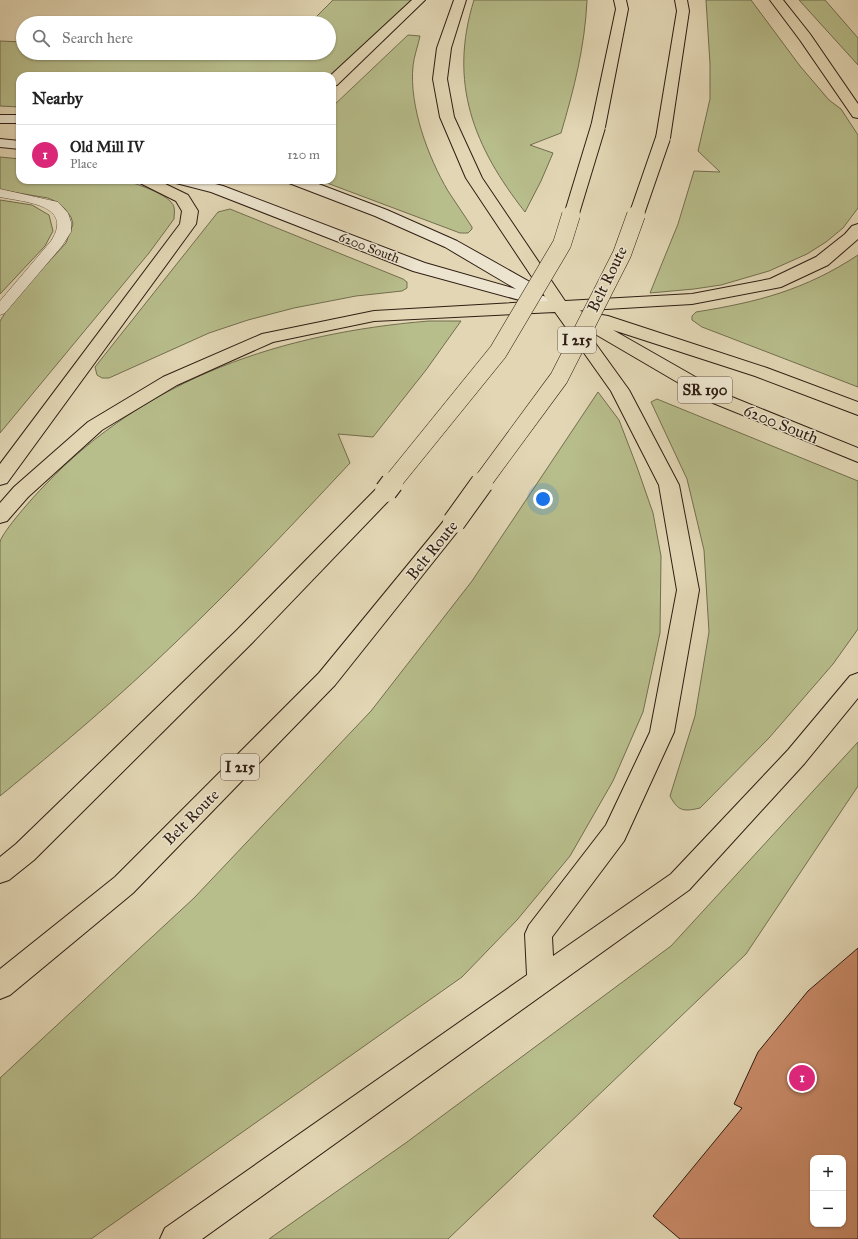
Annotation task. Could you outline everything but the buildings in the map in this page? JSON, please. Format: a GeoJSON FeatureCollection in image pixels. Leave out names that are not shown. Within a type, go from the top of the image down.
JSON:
{"type":"FeatureCollection","features":[{"type":"Feature","properties":{"kind":"main road"},"geometry":{"type":"LineString","coordinates":[[336,78],[419,0]]}},
{"type":"Feature","properties":{"kind":"main road"},"geometry":{"type":"LineString","coordinates":[[460,0],[444,48],[440,79],[447,117],[474,178],[560,306],[620,390],[669,485],[688,590],[662,732],[614,833],[538,934],[541,979]]}},
{"type":"Feature","properties":{"kind":"main road"},"geometry":{"type":"LineString","coordinates":[[0,872],[25,852],[244,637],[386,491],[498,352],[562,244],[598,127],[622,9],[620,0]]}},
{"type":"Feature","properties":{"kind":"main road","name":"Belt Route"},"geometry":{"type":"LineString","coordinates":[[0,986],[124,885],[327,679],[454,522],[559,378],[622,254],[664,138],[683,11],[681,0]]}},
{"type":"Feature","properties":{"kind":"main road"},"geometry":{"type":"LineString","coordinates":[[776,0],[805,37],[858,114]]}},
{"type":"Feature","properties":{"kind":"main road"},"geometry":{"type":"LineString","coordinates":[[805,37],[858,94]]}},
{"type":"Feature","properties":{"kind":"main road"},"geometry":{"type":"LineString","coordinates":[[0,119],[16,119]]}},
{"type":"Feature","properties":{"kind":"main road"},"geometry":{"type":"LineString","coordinates":[[0,144],[16,145]]}},
{"type":"Feature","properties":{"kind":"main road"},"geometry":{"type":"LineString","coordinates":[[0,478],[188,224],[190,211],[182,198],[153,184]]}},
{"type":"Feature","properties":{"kind":"main road","name":"6200 South"},"geometry":{"type":"LineString","coordinates":[[197,184],[217,189],[419,267],[560,306],[761,372],[858,409]]}},
{"type":"Feature","properties":{"kind":"main road","name":"6200 South"},"geometry":{"type":"LineString","coordinates":[[305,184],[381,213],[451,244],[720,399],[858,455]]}},
{"type":"Feature","properties":{"kind":"main road"},"geometry":{"type":"LineString","coordinates":[[0,516],[21,492],[95,426],[170,381],[268,338],[374,316],[692,299],[775,283],[822,261],[851,237],[858,229]]}},
{"type":"Feature","properties":{"kind":"main road"},"geometry":{"type":"LineString","coordinates":[[176,1239],[680,882],[796,758],[858,682]]}},
{"type":"Feature","properties":{"kind":"lane"},"geometry":{"type":"LineString","coordinates":[[0,193],[32,199],[53,205],[61,213],[64,222],[64,232],[57,243],[0,310]]}},
{"type":"Feature","properties":{"kind":"green space"},"geometry":{"type":"Polygon","coordinates":[[[333,0],[413,0],[336,72],[16,72],[16,107],[0,106],[0,41],[16,42],[16,60],[336,60],[336,16],[317,16],[333,0]]]}},
{"type":"Feature","properties":{"kind":"green space"},"geometry":{"type":"Polygon","coordinates":[[[474,0],[587,0],[584,34],[578,67],[561,133],[530,145],[553,153],[525,212],[507,188],[492,163],[480,138],[471,113],[465,86],[464,59],[467,30],[474,0]]]}},
{"type":"Feature","properties":{"kind":"green space"},"geometry":{"type":"Polygon","coordinates":[[[706,0],[751,0],[800,66],[829,100],[841,109],[858,135],[858,208],[843,228],[826,242],[807,254],[769,271],[721,285],[650,293],[678,224],[694,171],[720,172],[698,151],[710,99],[710,64],[706,0]]]}},
{"type":"Feature","properties":{"kind":"green space"},"geometry":{"type":"Polygon","coordinates":[[[799,0],[825,0],[858,38],[858,65],[799,0]]]}},
{"type":"Feature","properties":{"kind":"green space"},"geometry":{"type":"Polygon","coordinates":[[[408,35],[420,36],[413,66],[414,98],[417,114],[427,147],[441,178],[472,229],[468,233],[460,233],[330,184],[336,184],[336,103],[408,35]]]}},
{"type":"Feature","properties":{"kind":"green space"},"geometry":{"type":"Polygon","coordinates":[[[0,157],[16,159],[16,184],[136,184],[160,194],[171,202],[174,207],[174,219],[149,253],[0,433],[0,321],[12,302],[66,243],[73,224],[71,217],[57,202],[48,198],[0,190],[0,157]]]}},
{"type":"Feature","properties":{"kind":"green space"},"geometry":{"type":"Polygon","coordinates":[[[0,200],[32,205],[49,215],[53,231],[45,246],[0,294],[0,200]]]}},
{"type":"Feature","properties":{"kind":"green space"},"geometry":{"type":"Polygon","coordinates":[[[230,209],[403,279],[407,282],[407,288],[402,291],[356,296],[294,308],[248,320],[209,333],[109,378],[102,378],[97,375],[95,367],[218,212],[230,209]]]}},
{"type":"Feature","properties":{"kind":"green space"},"geometry":{"type":"Polygon","coordinates":[[[858,255],[858,387],[702,327],[692,320],[692,316],[696,312],[761,299],[800,286],[858,255]]]}},
{"type":"Feature","properties":{"kind":"green space"},"geometry":{"type":"Polygon","coordinates":[[[429,321],[461,321],[426,370],[373,437],[338,434],[350,463],[242,577],[175,643],[89,721],[0,796],[0,542],[12,522],[34,497],[84,448],[127,416],[173,389],[220,367],[270,350],[322,337],[375,327],[429,321]]]}},
{"type":"Feature","properties":{"kind":"green space"},"geometry":{"type":"Polygon","coordinates":[[[598,392],[619,420],[653,513],[661,556],[660,633],[643,712],[613,781],[570,856],[517,920],[462,977],[91,1239],[0,1239],[0,1078],[194,898],[371,711],[472,581],[598,392]]]}},
{"type":"Feature","properties":{"kind":"green space"},"geometry":{"type":"Polygon","coordinates":[[[657,399],[858,481],[858,629],[833,664],[769,738],[700,808],[689,810],[682,809],[676,805],[670,796],[695,716],[709,632],[704,550],[687,479],[651,402],[657,399]]]}},
{"type":"Feature","properties":{"kind":"green space"},"geometry":{"type":"Polygon","coordinates":[[[858,742],[858,786],[746,954],[448,1239],[269,1239],[407,1142],[671,946],[858,742]]]}},
{"type":"Feature","properties":{"kind":"place","name":"Old Mill IV"},"geometry":{"type":"Point","coordinates":[802,1078]}}]}
